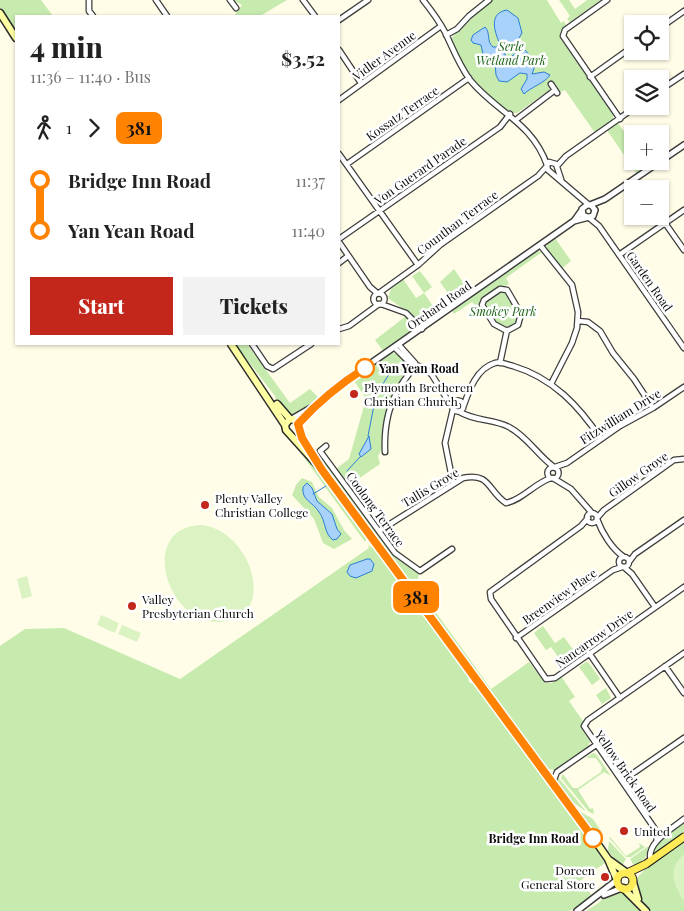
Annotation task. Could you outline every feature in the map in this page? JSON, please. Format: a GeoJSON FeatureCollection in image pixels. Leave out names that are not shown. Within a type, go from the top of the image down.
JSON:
{"type":"FeatureCollection","features":[{"type":"Feature","properties":{"kind":"main road"},"geometry":{"type":"LineString","coordinates":[[0,14],[15,36]]}},
{"type":"Feature","properties":{"kind":"main road"},"geometry":{"type":"LineString","coordinates":[[232,345],[289,421],[298,426],[322,470],[608,859],[617,880],[646,911]]}},
{"type":"Feature","properties":{"kind":"main road"},"geometry":{"type":"LineString","coordinates":[[289,421],[289,432],[298,441],[307,456],[322,470]]}},
{"type":"Feature","properties":{"kind":"main road"},"geometry":{"type":"LineString","coordinates":[[289,432],[295,431],[298,426]]}},
{"type":"Feature","properties":{"kind":"main road"},"geometry":{"type":"LineString","coordinates":[[617,880],[620,874],[627,873],[648,862],[684,837]]}},
{"type":"Feature","properties":{"kind":"main road"},"geometry":{"type":"LineString","coordinates":[[608,859],[631,875],[640,903]]}},
{"type":"Feature","properties":{"kind":"main road"},"geometry":{"type":"LineString","coordinates":[[623,888],[630,887],[648,862]]}},
{"type":"Feature","properties":{"kind":"street"},"geometry":{"type":"LineString","coordinates":[[89,0],[89,11],[92,15]]}},
{"type":"Feature","properties":{"kind":"street"},"geometry":{"type":"LineString","coordinates":[[156,0],[166,15]]}},
{"type":"Feature","properties":{"kind":"street"},"geometry":{"type":"LineString","coordinates":[[230,0],[236,9]]}},
{"type":"Feature","properties":{"kind":"street"},"geometry":{"type":"LineString","coordinates":[[303,0],[314,15]]}},
{"type":"Feature","properties":{"kind":"street"},"geometry":{"type":"LineString","coordinates":[[340,19],[368,0]]}},
{"type":"Feature","properties":{"kind":"street"},"geometry":{"type":"LineString","coordinates":[[423,0],[446,34],[455,56],[469,78],[489,100],[517,119],[543,154],[551,171],[579,198],[594,208],[595,213]]}},
{"type":"Feature","properties":{"kind":"street"},"geometry":{"type":"LineString","coordinates":[[446,34],[457,29],[472,12],[489,0]]}},
{"type":"Feature","properties":{"kind":"street"},"geometry":{"type":"LineString","coordinates":[[607,0],[563,32],[564,39],[620,119]]}},
{"type":"Feature","properties":{"kind":"street"},"geometry":{"type":"LineString","coordinates":[[669,22],[684,11]]}},
{"type":"Feature","properties":{"kind":"street","name":"Vidler Avenue"},"geometry":{"type":"LineString","coordinates":[[340,99],[441,26]]}},
{"type":"Feature","properties":{"kind":"street"},"geometry":{"type":"LineString","coordinates":[[340,51],[362,83]]}},
{"type":"Feature","properties":{"kind":"street"},"geometry":{"type":"LineString","coordinates":[[590,77],[624,53]]}},
{"type":"Feature","properties":{"kind":"street"},"geometry":{"type":"LineString","coordinates":[[669,84],[684,74]]}},
{"type":"Feature","properties":{"kind":"street","name":"Kossatz Terrace"},"geometry":{"type":"LineString","coordinates":[[347,164],[469,78]]}},
{"type":"Feature","properties":{"kind":"street"},"geometry":{"type":"LineString","coordinates":[[517,119],[556,92],[550,84]]}},
{"type":"Feature","properties":{"kind":"street","name":"Von Guerard Parade"},"geometry":{"type":"LineString","coordinates":[[340,240],[379,210],[500,127],[510,114]]}},
{"type":"Feature","properties":{"kind":"street"},"geometry":{"type":"LineString","coordinates":[[553,161],[566,156],[625,115]]}},
{"type":"Feature","properties":{"kind":"street"},"geometry":{"type":"LineString","coordinates":[[582,210],[605,199],[684,144]]}},
{"type":"Feature","properties":{"kind":"street"},"geometry":{"type":"LineString","coordinates":[[543,154],[553,161],[561,179]]}},
{"type":"Feature","properties":{"kind":"street"},"geometry":{"type":"LineString","coordinates":[[340,155],[418,265]]}},
{"type":"Feature","properties":{"kind":"street"},"geometry":{"type":"LineString","coordinates":[[557,167],[566,156]]}},
{"type":"Feature","properties":{"kind":"street","name":"Counthan Terrace"},"geometry":{"type":"LineString","coordinates":[[538,176],[553,161]]}},
{"type":"Feature","properties":{"kind":"street","name":"Counthan Terrace"},"geometry":{"type":"LineString","coordinates":[[340,329],[349,326],[367,313],[390,286],[418,265],[440,245],[538,176],[557,167]]}},
{"type":"Feature","properties":{"kind":"street"},"geometry":{"type":"LineString","coordinates":[[579,198],[582,210],[588,217]]}},
{"type":"Feature","properties":{"kind":"street"},"geometry":{"type":"LineString","coordinates":[[595,213],[605,199]]}},
{"type":"Feature","properties":{"kind":"street","name":"Orchard Road"},"geometry":{"type":"LineString","coordinates":[[289,421],[316,405],[347,380],[574,221],[582,210]]}},
{"type":"Feature","properties":{"kind":"street"},"geometry":{"type":"LineString","coordinates":[[669,220],[684,210]]}},
{"type":"Feature","properties":{"kind":"street","name":"Orchard Road"},"geometry":{"type":"LineString","coordinates":[[574,221],[595,213]]}},
{"type":"Feature","properties":{"kind":"street","name":"Garden Road"},"geometry":{"type":"LineString","coordinates":[[595,213],[599,226]]}},
{"type":"Feature","properties":{"kind":"street","name":"Garden Road"},"geometry":{"type":"LineString","coordinates":[[588,217],[599,226],[684,348]]}},
{"type":"Feature","properties":{"kind":"street"},"geometry":{"type":"LineString","coordinates":[[619,255],[662,225]]}},
{"type":"Feature","properties":{"kind":"street"},"geometry":{"type":"LineString","coordinates":[[666,225],[684,250]]}},
{"type":"Feature","properties":{"kind":"street"},"geometry":{"type":"LineString","coordinates":[[340,243],[377,299],[410,315],[422,329]]}},
{"type":"Feature","properties":{"kind":"street"},"geometry":{"type":"LineString","coordinates":[[540,245],[572,284],[577,304],[578,321],[572,343],[550,384]]}},
{"type":"Feature","properties":{"kind":"street"},"geometry":{"type":"LineString","coordinates":[[340,262],[348,256]]}},
{"type":"Feature","properties":{"kind":"street","name":"Counthan Terrace"},"geometry":{"type":"LineString","coordinates":[[377,299],[385,297],[390,286]]}},
{"type":"Feature","properties":{"kind":"street"},"geometry":{"type":"LineString","coordinates":[[500,363],[507,330],[518,324],[521,314],[510,294],[502,288],[484,300],[482,305],[496,327],[507,330]]}},
{"type":"Feature","properties":{"kind":"street"},"geometry":{"type":"LineString","coordinates":[[377,299],[385,297],[393,308]]}},
{"type":"Feature","properties":{"kind":"street"},"geometry":{"type":"LineString","coordinates":[[578,321],[588,322],[600,331],[613,353],[654,408]]}},
{"type":"Feature","properties":{"kind":"street"},"geometry":{"type":"LineString","coordinates":[[253,345],[267,366],[273,369],[309,345]]}},
{"type":"Feature","properties":{"kind":"street"},"geometry":{"type":"LineString","coordinates":[[397,346],[416,365],[429,372],[446,393],[453,408],[459,412],[499,423],[519,433],[533,445],[544,459],[554,467],[565,484],[585,507],[593,513],[600,528],[655,607]]}},
{"type":"Feature","properties":{"kind":"street"},"geometry":{"type":"LineString","coordinates":[[449,424],[464,406],[468,392],[478,374],[494,363],[500,363],[526,371],[550,384],[572,402],[601,439]]}},
{"type":"Feature","properties":{"kind":"street"},"geometry":{"type":"LineString","coordinates":[[384,454],[385,428],[389,410],[398,390],[416,365]]}},
{"type":"Feature","properties":{"kind":"street","name":"Fitzwilliam Drive"},"geometry":{"type":"LineString","coordinates":[[552,478],[567,463],[601,439],[654,408],[684,387]]}},
{"type":"Feature","properties":{"kind":"street"},"geometry":{"type":"LineString","coordinates":[[456,482],[450,469],[445,443],[453,408],[457,401],[468,392]]}},
{"type":"Feature","properties":{"kind":"street"},"geometry":{"type":"LineString","coordinates":[[446,393],[475,417]]}},
{"type":"Feature","properties":{"kind":"street","name":"Orchard Road"},"geometry":{"type":"LineString","coordinates":[[298,426],[316,405]]}},
{"type":"Feature","properties":{"kind":"street","name":"Coolong Terrace"},"geometry":{"type":"LineString","coordinates":[[326,446],[320,451],[398,556],[418,571],[452,549]]}},
{"type":"Feature","properties":{"kind":"street"},"geometry":{"type":"LineString","coordinates":[[544,459],[552,478],[565,484]]}},
{"type":"Feature","properties":{"kind":"street","name":"Gillow Grove"},"geometry":{"type":"LineString","coordinates":[[590,520],[597,519],[604,510],[674,460],[684,459]]}},
{"type":"Feature","properties":{"kind":"street","name":"Fitzwilliam Drive"},"geometry":{"type":"LineString","coordinates":[[554,467],[567,463]]}},
{"type":"Feature","properties":{"kind":"street","name":"Tallis Grove"},"geometry":{"type":"LineString","coordinates":[[539,483],[554,467]]}},
{"type":"Feature","properties":{"kind":"street","name":"Tallis Grove"},"geometry":{"type":"LineString","coordinates":[[379,531],[456,482],[468,477],[484,480],[506,503],[539,483],[552,478]]}},
{"type":"Feature","properties":{"kind":"street"},"geometry":{"type":"LineString","coordinates":[[585,507],[590,520],[600,528]]}},
{"type":"Feature","properties":{"kind":"street","name":"Gillow Grove"},"geometry":{"type":"LineString","coordinates":[[593,513],[604,510]]}},
{"type":"Feature","properties":{"kind":"street"},"geometry":{"type":"LineString","coordinates":[[590,520],[593,513]]}},
{"type":"Feature","properties":{"kind":"street","name":"Nancarrow Drive"},"geometry":{"type":"LineString","coordinates":[[590,520],[490,592],[491,599],[516,638],[547,680],[554,678],[684,587]]}},
{"type":"Feature","properties":{"kind":"street","name":"Breenview Place"},"geometry":{"type":"LineString","coordinates":[[516,638],[684,520]]}},
{"type":"Feature","properties":{"kind":"street"},"geometry":{"type":"LineString","coordinates":[[589,653],[620,698]]}},
{"type":"Feature","properties":{"kind":"street","name":"Yellow Brick Road"},"geometry":{"type":"LineString","coordinates":[[657,841],[655,830],[585,730],[585,724],[684,653]]}},
{"type":"Feature","properties":{"kind":"street"},"geometry":{"type":"LineString","coordinates":[[665,666],[684,693]]}},
{"type":"Feature","properties":{"kind":"street"},"geometry":{"type":"LineString","coordinates":[[622,782],[684,738]]}},
{"type":"Feature","properties":{"kind":"street"},"geometry":{"type":"LineString","coordinates":[[553,783],[553,777],[557,772],[596,745]]}},
{"type":"Feature","properties":{"kind":"street"},"geometry":{"type":"LineString","coordinates":[[542,768],[551,773],[557,772]]}},
{"type":"Feature","properties":{"kind":"street"},"geometry":{"type":"LineString","coordinates":[[648,862],[650,852],[657,841],[684,819]]}},
{"type":"Feature","properties":{"kind":"street","name":"Yellow Brick Road"},"geometry":{"type":"LineString","coordinates":[[655,830],[666,834]]}},
{"type":"Feature","properties":{"kind":"street"},"geometry":{"type":"LineString","coordinates":[[577,911],[598,897],[617,880]]}},
{"type":"Feature","properties":{"kind":"street"},"geometry":{"type":"LineString","coordinates":[[598,897],[623,888]]}},
{"type":"Feature","properties":{"kind":"green space"},"geometry":{"type":"Polygon","coordinates":[[[0,0],[41,0],[52,15],[15,15],[15,30],[0,8],[0,0]]]}},
{"type":"Feature","properties":{"kind":"green space"},"geometry":{"type":"Polygon","coordinates":[[[233,0],[287,0],[262,15],[235,15],[242,5],[233,0]]]}},
{"type":"Feature","properties":{"kind":"green space","name":"Serle Wetland Park"},"geometry":{"type":"Polygon","coordinates":[[[491,0],[547,0],[561,23],[564,21],[566,25],[560,32],[560,38],[613,114],[613,120],[595,133],[565,90],[561,92],[552,82],[548,85],[550,90],[517,113],[508,111],[487,94],[476,83],[459,58],[452,37],[491,0]]]}},
{"type":"Feature","properties":{"kind":"green space"},"geometry":{"type":"Polygon","coordinates":[[[559,0],[569,0],[575,9],[587,0],[601,0],[570,22],[567,19],[570,16],[559,0]]]}},
{"type":"Feature","properties":{"kind":"green space"},"geometry":{"type":"Polygon","coordinates":[[[618,123],[624,132],[624,155],[607,130],[618,123]]]}},
{"type":"Feature","properties":{"kind":"green space"},"geometry":{"type":"Polygon","coordinates":[[[555,238],[571,261],[561,269],[546,248],[547,243],[555,238]]]}},
{"type":"Feature","properties":{"kind":"green space"},"geometry":{"type":"Polygon","coordinates":[[[535,251],[542,252],[506,278],[509,284],[491,293],[476,307],[472,302],[454,314],[452,310],[535,251]]]}},
{"type":"Feature","properties":{"kind":"green space"},"geometry":{"type":"Polygon","coordinates":[[[454,269],[467,288],[452,299],[440,282],[454,269]]]}},
{"type":"Feature","properties":{"kind":"green space"},"geometry":{"type":"Polygon","coordinates":[[[420,271],[432,287],[424,293],[412,276],[420,271]]]}},
{"type":"Feature","properties":{"kind":"green space"},"geometry":{"type":"Polygon","coordinates":[[[403,279],[416,298],[424,293],[437,312],[426,322],[420,321],[388,298],[391,289],[403,279]]]}},
{"type":"Feature","properties":{"kind":"green space","name":"Smokey Park"},"geometry":{"type":"Polygon","coordinates":[[[501,290],[510,296],[516,307],[517,318],[511,327],[498,325],[484,306],[486,300],[501,290]]]}},
{"type":"Feature","properties":{"kind":"green space"},"geometry":{"type":"Polygon","coordinates":[[[406,316],[413,323],[415,330],[384,352],[375,340],[406,316]]]}},
{"type":"Feature","properties":{"kind":"green space"},"geometry":{"type":"Polygon","coordinates":[[[236,345],[248,345],[290,403],[310,389],[320,399],[295,416],[290,415],[277,402],[275,396],[236,345]]]}},
{"type":"Feature","properties":{"kind":"green space"},"geometry":{"type":"Polygon","coordinates":[[[392,353],[399,355],[410,369],[392,398],[387,411],[382,447],[378,456],[380,464],[347,485],[336,469],[349,459],[366,399],[353,379],[392,353]]]}},
{"type":"Feature","properties":{"kind":"green space"},"geometry":{"type":"Polygon","coordinates":[[[287,434],[321,473],[364,531],[367,537],[365,542],[287,434]]]}},
{"type":"Feature","properties":{"kind":"green space"},"geometry":{"type":"Polygon","coordinates":[[[309,440],[395,556],[419,574],[417,583],[429,599],[427,600],[491,689],[529,662],[545,683],[551,683],[561,676],[575,697],[569,701],[583,721],[581,728],[590,741],[588,747],[555,770],[548,769],[323,467],[306,442],[309,440]]]}},
{"type":"Feature","properties":{"kind":"green space"},"geometry":{"type":"Polygon","coordinates":[[[302,478],[312,482],[319,497],[332,508],[344,530],[352,539],[334,549],[323,543],[314,519],[292,495],[296,485],[302,478]]]}},
{"type":"Feature","properties":{"kind":"green space"},"geometry":{"type":"Polygon","coordinates":[[[202,525],[220,531],[235,543],[246,558],[252,575],[254,592],[249,607],[238,618],[220,622],[201,619],[185,608],[173,593],[166,575],[165,557],[170,541],[182,530],[202,525]]]}},
{"type":"Feature","properties":{"kind":"green space"},"geometry":{"type":"Polygon","coordinates":[[[368,545],[376,549],[467,671],[469,682],[479,687],[580,825],[605,863],[581,880],[592,896],[570,911],[0,911],[0,646],[25,629],[64,628],[180,679],[369,548],[368,545]]]}},
{"type":"Feature","properties":{"kind":"green space"},"geometry":{"type":"Polygon","coordinates":[[[27,576],[32,596],[22,599],[17,579],[27,576]]]}},
{"type":"Feature","properties":{"kind":"green space"},"geometry":{"type":"Polygon","coordinates":[[[101,615],[119,623],[115,633],[97,625],[101,615]]]}},
{"type":"Feature","properties":{"kind":"green space"},"geometry":{"type":"Polygon","coordinates":[[[122,625],[141,633],[137,642],[118,634],[122,625]]]}},
{"type":"Feature","properties":{"kind":"green space"},"geometry":{"type":"Polygon","coordinates":[[[543,626],[555,643],[564,637],[577,655],[564,665],[551,647],[546,650],[534,633],[543,626]]]}},
{"type":"Feature","properties":{"kind":"green space"},"geometry":{"type":"Polygon","coordinates":[[[586,662],[589,663],[600,679],[592,685],[579,667],[586,662]]]}},
{"type":"Feature","properties":{"kind":"green space"},"geometry":{"type":"Polygon","coordinates":[[[606,688],[611,698],[602,704],[596,695],[606,688]]]}},
{"type":"Feature","properties":{"kind":"green space"},"geometry":{"type":"Polygon","coordinates":[[[593,753],[596,754],[611,776],[604,772],[578,790],[590,809],[593,808],[594,814],[589,812],[561,778],[563,774],[573,788],[578,788],[601,772],[602,767],[596,758],[586,758],[593,753]]]}},
{"type":"Feature","properties":{"kind":"green space"},"geometry":{"type":"Polygon","coordinates":[[[557,776],[585,811],[563,793],[555,779],[557,776]]]}},
{"type":"Feature","properties":{"kind":"green space"},"geometry":{"type":"Polygon","coordinates":[[[574,808],[593,819],[601,831],[597,834],[574,808]]]}},
{"type":"Feature","properties":{"kind":"green space"},"geometry":{"type":"Polygon","coordinates":[[[684,822],[684,832],[652,855],[656,844],[684,822]]]}},
{"type":"Feature","properties":{"kind":"green space"},"geometry":{"type":"Polygon","coordinates":[[[610,837],[626,856],[640,847],[639,843],[645,847],[631,857],[626,857],[610,837]]]}},
{"type":"Feature","properties":{"kind":"green space"},"geometry":{"type":"Polygon","coordinates":[[[684,839],[684,911],[648,911],[639,896],[637,878],[648,866],[684,839]]]}},
{"type":"Feature","properties":{"kind":"green space"},"geometry":{"type":"Polygon","coordinates":[[[609,841],[626,859],[621,867],[608,851],[609,841]]]}},
{"type":"Feature","properties":{"kind":"green space"},"geometry":{"type":"Polygon","coordinates":[[[647,847],[650,847],[645,858],[635,867],[630,859],[647,847]]]}},
{"type":"Feature","properties":{"kind":"green space"},"geometry":{"type":"Polygon","coordinates":[[[684,854],[684,901],[675,883],[674,871],[675,865],[684,854]]]}},
{"type":"Feature","properties":{"kind":"green space"},"geometry":{"type":"Polygon","coordinates":[[[621,891],[642,911],[586,911],[600,902],[602,898],[621,891]]]}},
{"type":"Feature","properties":{"kind":"water"},"geometry":{"type":"Polygon","coordinates":[[[507,10],[518,18],[522,33],[516,43],[505,53],[505,57],[509,58],[520,50],[525,50],[536,63],[532,74],[544,72],[550,75],[524,94],[521,89],[527,79],[527,74],[520,73],[507,82],[499,81],[496,75],[495,63],[484,59],[481,45],[473,43],[471,40],[473,35],[485,27],[491,45],[497,47],[499,42],[494,23],[495,18],[501,12],[507,10]]]}},
{"type":"Feature","properties":{"kind":"water"},"geometry":{"type":"Polygon","coordinates":[[[369,436],[371,449],[361,457],[359,454],[369,436]]]}},
{"type":"Feature","properties":{"kind":"water"},"geometry":{"type":"Polygon","coordinates":[[[307,483],[312,488],[317,501],[332,514],[337,529],[341,534],[337,539],[333,540],[330,537],[317,509],[304,495],[303,487],[307,483]]]}},
{"type":"Feature","properties":{"kind":"water"},"geometry":{"type":"Polygon","coordinates":[[[370,559],[374,564],[372,571],[356,578],[350,576],[347,572],[350,565],[370,559]]]}},
{"type":"Feature","properties":{"kind":"waterway"},"geometry":{"type":"LineString","coordinates":[[368,436],[376,395],[391,371]]}},
{"type":"Feature","properties":{"kind":"waterway"},"geometry":{"type":"LineString","coordinates":[[347,471],[360,457]]}},
{"type":"Feature","properties":{"kind":"waterway"},"geometry":{"type":"LineString","coordinates":[[313,494],[326,486]]}},
{"type":"Feature","properties":{"kind":"bus line","name":"381"},"geometry":{"type":"LineString","coordinates":[[365,368],[316,405],[298,424],[302,438],[322,470],[593,838]]}},
{"type":"Feature","properties":{"kind":"place","name":"Yan Yean Road"},"geometry":{"type":"Point","coordinates":[365,368]}},
{"type":"Feature","properties":{"kind":"place","name":"Plymouth Bretheren Christian Church"},"geometry":{"type":"Point","coordinates":[354,394]}},
{"type":"Feature","properties":{"kind":"place","name":"Plenty Valley Christian College"},"geometry":{"type":"Point","coordinates":[205,505]}},
{"type":"Feature","properties":{"kind":"place","name":"Valley Presbyterian Church"},"geometry":{"type":"Point","coordinates":[132,606]}},
{"type":"Feature","properties":{"kind":"place","name":"United"},"geometry":{"type":"Point","coordinates":[624,831]}},
{"type":"Feature","properties":{"kind":"place","name":"Bridge Inn Road"},"geometry":{"type":"Point","coordinates":[593,838]}},
{"type":"Feature","properties":{"kind":"place","name":"Doreen General Store"},"geometry":{"type":"Point","coordinates":[605,877]}}]}
